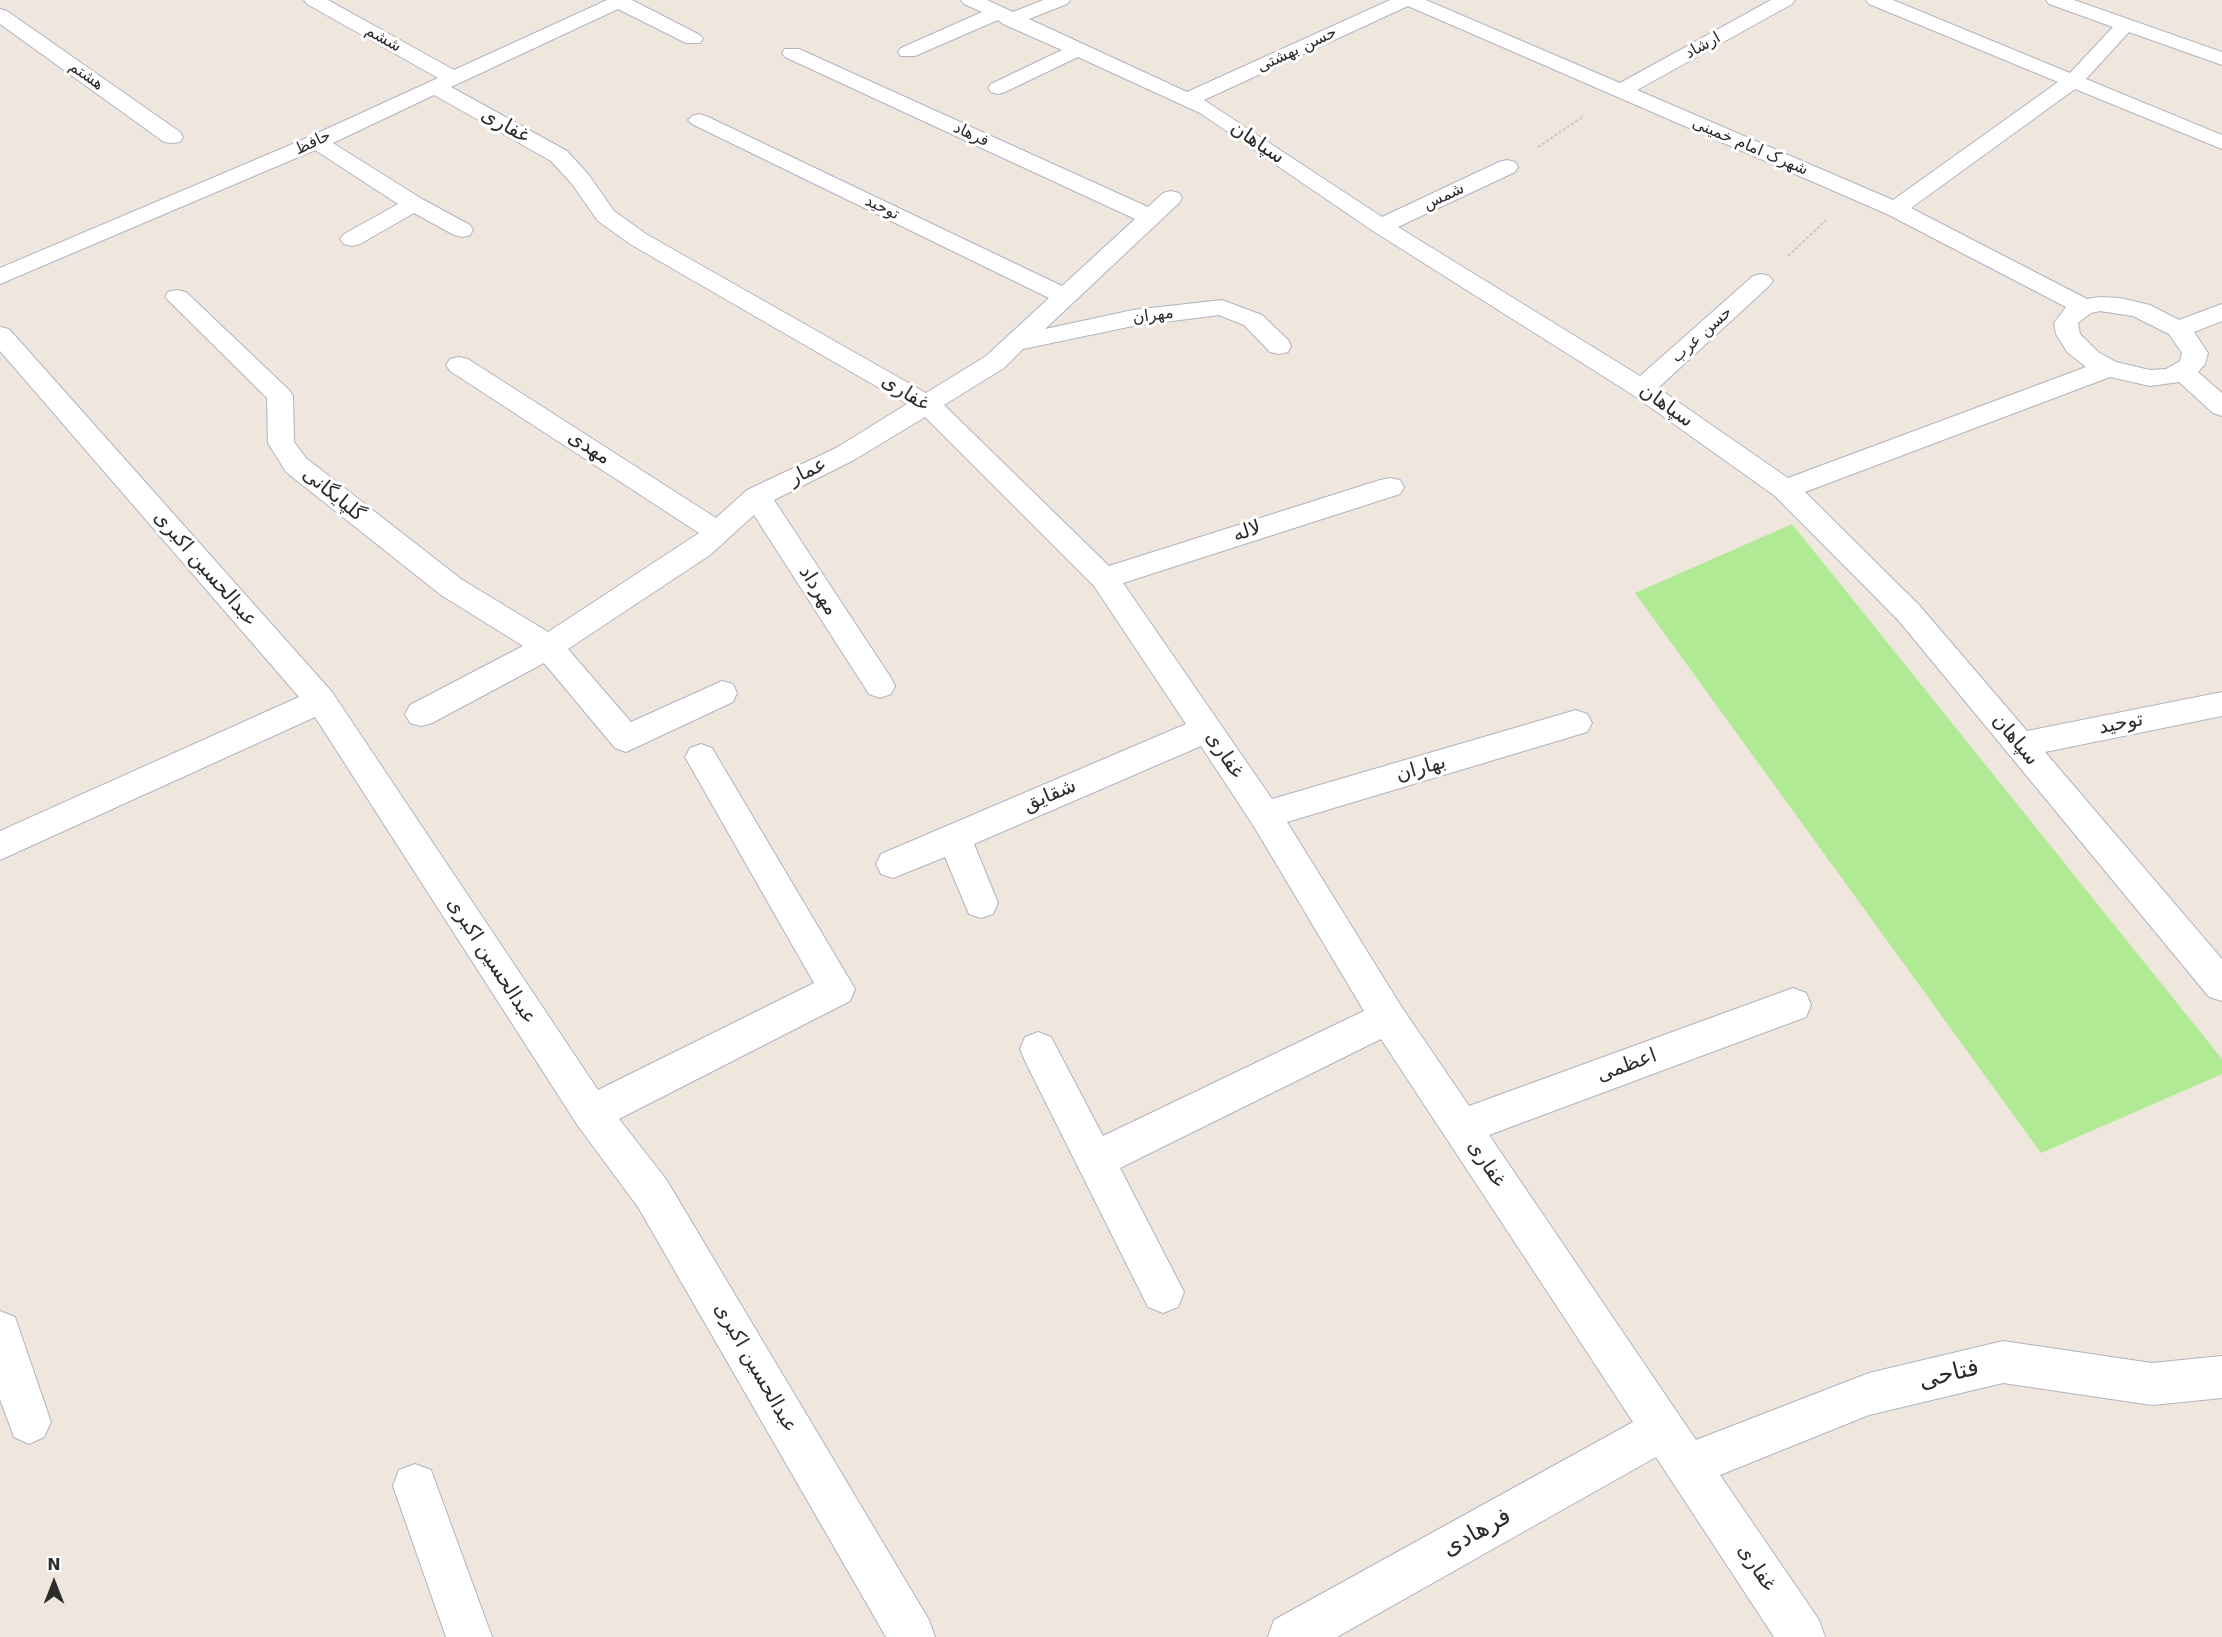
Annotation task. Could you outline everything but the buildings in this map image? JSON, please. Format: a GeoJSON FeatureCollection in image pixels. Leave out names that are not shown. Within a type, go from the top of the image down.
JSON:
{"type":"FeatureCollection","features":[{"type":"Feature","properties":{"kind":"street","name":"ششم"},"geometry":{"type":"LineString","coordinates":[[314,0],[443,82]]}},
{"type":"Feature","properties":{"kind":"street","name":"سپاهان"},"geometry":{"type":"LineString","coordinates":[[970,0],[1207,109],[1381,226],[1642,388],[1785,489],[1909,613],[2222,985]]}},
{"type":"Feature","properties":{"kind":"street"},"geometry":{"type":"LineString","coordinates":[[908,52],[1003,16],[1060,0]]}},
{"type":"Feature","properties":{"kind":"street","name":"شهرک امام خمینی"},"geometry":{"type":"LineString","coordinates":[[1408,0],[1895,209],[2084,307]]}},
{"type":"Feature","properties":{"kind":"street","name":"حسن بهشتی"},"geometry":{"type":"LineString","coordinates":[[1187,100],[1408,0]]}},
{"type":"Feature","properties":{"kind":"street","name":"ارشاد"},"geometry":{"type":"LineString","coordinates":[[1620,91],[1785,0]]}},
{"type":"Feature","properties":{"kind":"street"},"geometry":{"type":"LineString","coordinates":[[1876,0],[2222,143]]}},
{"type":"Feature","properties":{"kind":"street"},"geometry":{"type":"LineString","coordinates":[[2056,0],[2222,59]]}},
{"type":"Feature","properties":{"kind":"street","name":"حافظ"},"geometry":{"type":"LineString","coordinates":[[0,277],[317,142],[621,1]]}},
{"type":"Feature","properties":{"kind":"street"},"geometry":{"type":"LineString","coordinates":[[621,1],[693,39]]}},
{"type":"Feature","properties":{"kind":"street","name":"هشتم"},"geometry":{"type":"LineString","coordinates":[[0,15],[172,137]]}},
{"type":"Feature","properties":{"kind":"street"},"geometry":{"type":"LineString","coordinates":[[1895,209],[2073,81],[2125,25]]}},
{"type":"Feature","properties":{"kind":"street"},"geometry":{"type":"LineString","coordinates":[[998,88],[1077,51]]}},
{"type":"Feature","properties":{"kind":"street","name":"فرهاد"},"geometry":{"type":"LineString","coordinates":[[792,53],[1150,217]]}},
{"type":"Feature","properties":{"kind":"street","name":"غفاری"},"geometry":{"type":"LineString","coordinates":[[443,82],[559,156],[580,179],[606,216],[638,239],[928,405],[1104,578],[1265,815],[1388,1018],[1802,1637]]}},
{"type":"Feature","properties":{"kind":"street","name":"توحید"},"geometry":{"type":"LineString","coordinates":[[699,120],[1065,297]]}},
{"type":"Feature","properties":{"kind":"street"},"geometry":{"type":"LineString","coordinates":[[317,142],[414,204],[462,230]]}},
{"type":"Feature","properties":{"kind":"street","name":"شمس"},"geometry":{"type":"LineString","coordinates":[[1381,226],[1507,167]]}},
{"type":"Feature","properties":{"kind":"street","name":"عمار"},"geometry":{"type":"LineString","coordinates":[[421,714],[548,648],[700,548],[757,497],[845,454],[995,362],[1171,198]]}},
{"type":"Feature","properties":{"kind":"street"},"geometry":{"type":"LineString","coordinates":[[352,239],[414,204]]}},
{"type":"Feature","properties":{"kind":"street","name":"حسن عرب"},"geometry":{"type":"LineString","coordinates":[[1642,388],[1761,281]]}},
{"type":"Feature","properties":{"kind":"street","name":"گلپایگانی"},"geometry":{"type":"LineString","coordinates":[[177,297],[280,396],[281,443],[296,465],[451,586],[548,648],[626,739],[722,693]]}},
{"type":"Feature","properties":{"kind":"street"},"geometry":{"type":"LineString","coordinates":[[2120,305],[2161,318],[2178,329],[2189,341],[2194,353],[2192,364],[2183,372],[2169,377],[2150,378],[2108,368],[2083,352],[2068,334],[2066,323],[2072,314],[2084,307],[2120,305]]}},
{"type":"Feature","properties":{"kind":"street","name":"مهران"},"geometry":{"type":"LineString","coordinates":[[1015,344],[1133,318],[1222,307],[1253,320],[1279,346]]}},
{"type":"Feature","properties":{"kind":"street"},"geometry":{"type":"LineString","coordinates":[[2178,329],[2222,312]]}},
{"type":"Feature","properties":{"kind":"street","name":"عبدالحسین اکبری"},"geometry":{"type":"LineString","coordinates":[[0,336],[321,701],[591,1113],[652,1192],[912,1637]]}},
{"type":"Feature","properties":{"kind":"street","name":"مهدی"},"geometry":{"type":"LineString","coordinates":[[459,364],[718,532]]}},
{"type":"Feature","properties":{"kind":"street"},"geometry":{"type":"LineString","coordinates":[[1785,489],[2108,368]]}},
{"type":"Feature","properties":{"kind":"street"},"geometry":{"type":"LineString","coordinates":[[2183,372],[2222,406]]}},
{"type":"Feature","properties":{"kind":"street","name":"لاله"},"geometry":{"type":"LineString","coordinates":[[1104,578],[1390,487]]}},
{"type":"Feature","properties":{"kind":"street","name":"مهرداد"},"geometry":{"type":"LineString","coordinates":[[757,497],[880,686]]}},
{"type":"Feature","properties":{"kind":"street"},"geometry":{"type":"LineString","coordinates":[[0,846],[321,701]]}},
{"type":"Feature","properties":{"kind":"street","name":"توحید"},"geometry":{"type":"LineString","coordinates":[[2019,745],[2222,704]]}},
{"type":"Feature","properties":{"kind":"street","name":"بهاران"},"geometry":{"type":"LineString","coordinates":[[1265,815],[1576,723]]}},
{"type":"Feature","properties":{"kind":"street","name":"شقایق"},"geometry":{"type":"LineString","coordinates":[[893,864],[1207,729]]}},
{"type":"Feature","properties":{"kind":"street"},"geometry":{"type":"LineString","coordinates":[[591,1113],[837,989],[701,757]]}},
{"type":"Feature","properties":{"kind":"street"},"geometry":{"type":"LineString","coordinates":[[954,837],[981,903]]}},
{"type":"Feature","properties":{"kind":"street","name":"اعظمی"},"geometry":{"type":"LineString","coordinates":[[1461,1127],[1793,1005]]}},
{"type":"Feature","properties":{"kind":"street"},"geometry":{"type":"LineString","coordinates":[[1096,1160],[1388,1018]]}},
{"type":"Feature","properties":{"kind":"street"},"geometry":{"type":"LineString","coordinates":[[1038,1048],[1163,1292]]}},
{"type":"Feature","properties":{"kind":"street"},"geometry":{"type":"LineString","coordinates":[[0,1332],[29,1422]]}},
{"type":"Feature","properties":{"kind":"street","name":"فتاحی"},"geometry":{"type":"LineString","coordinates":[[1687,1466],[1869,1394],[2003,1362],[2152,1384],[2222,1377]]}},
{"type":"Feature","properties":{"kind":"street","name":"فرهادی"},"geometry":{"type":"LineString","coordinates":[[1292,1637],[1663,1429]]}},
{"type":"Feature","properties":{"kind":"street"},"geometry":{"type":"LineString","coordinates":[[415,1486],[469,1637]]}},
{"type":"Feature","properties":{"kind":"path"},"geometry":{"type":"LineString","coordinates":[[1507,167],[1620,91]]}},
{"type":"Feature","properties":{"kind":"path"},"geometry":{"type":"LineString","coordinates":[[1761,281],[1856,193]]}},
{"type":"Feature","properties":{"kind":"green space"},"geometry":{"type":"Polygon","coordinates":[[[1792,524],[2222,1059],[2222,1074],[2041,1153],[1635,593],[1792,524]]]}}]}
